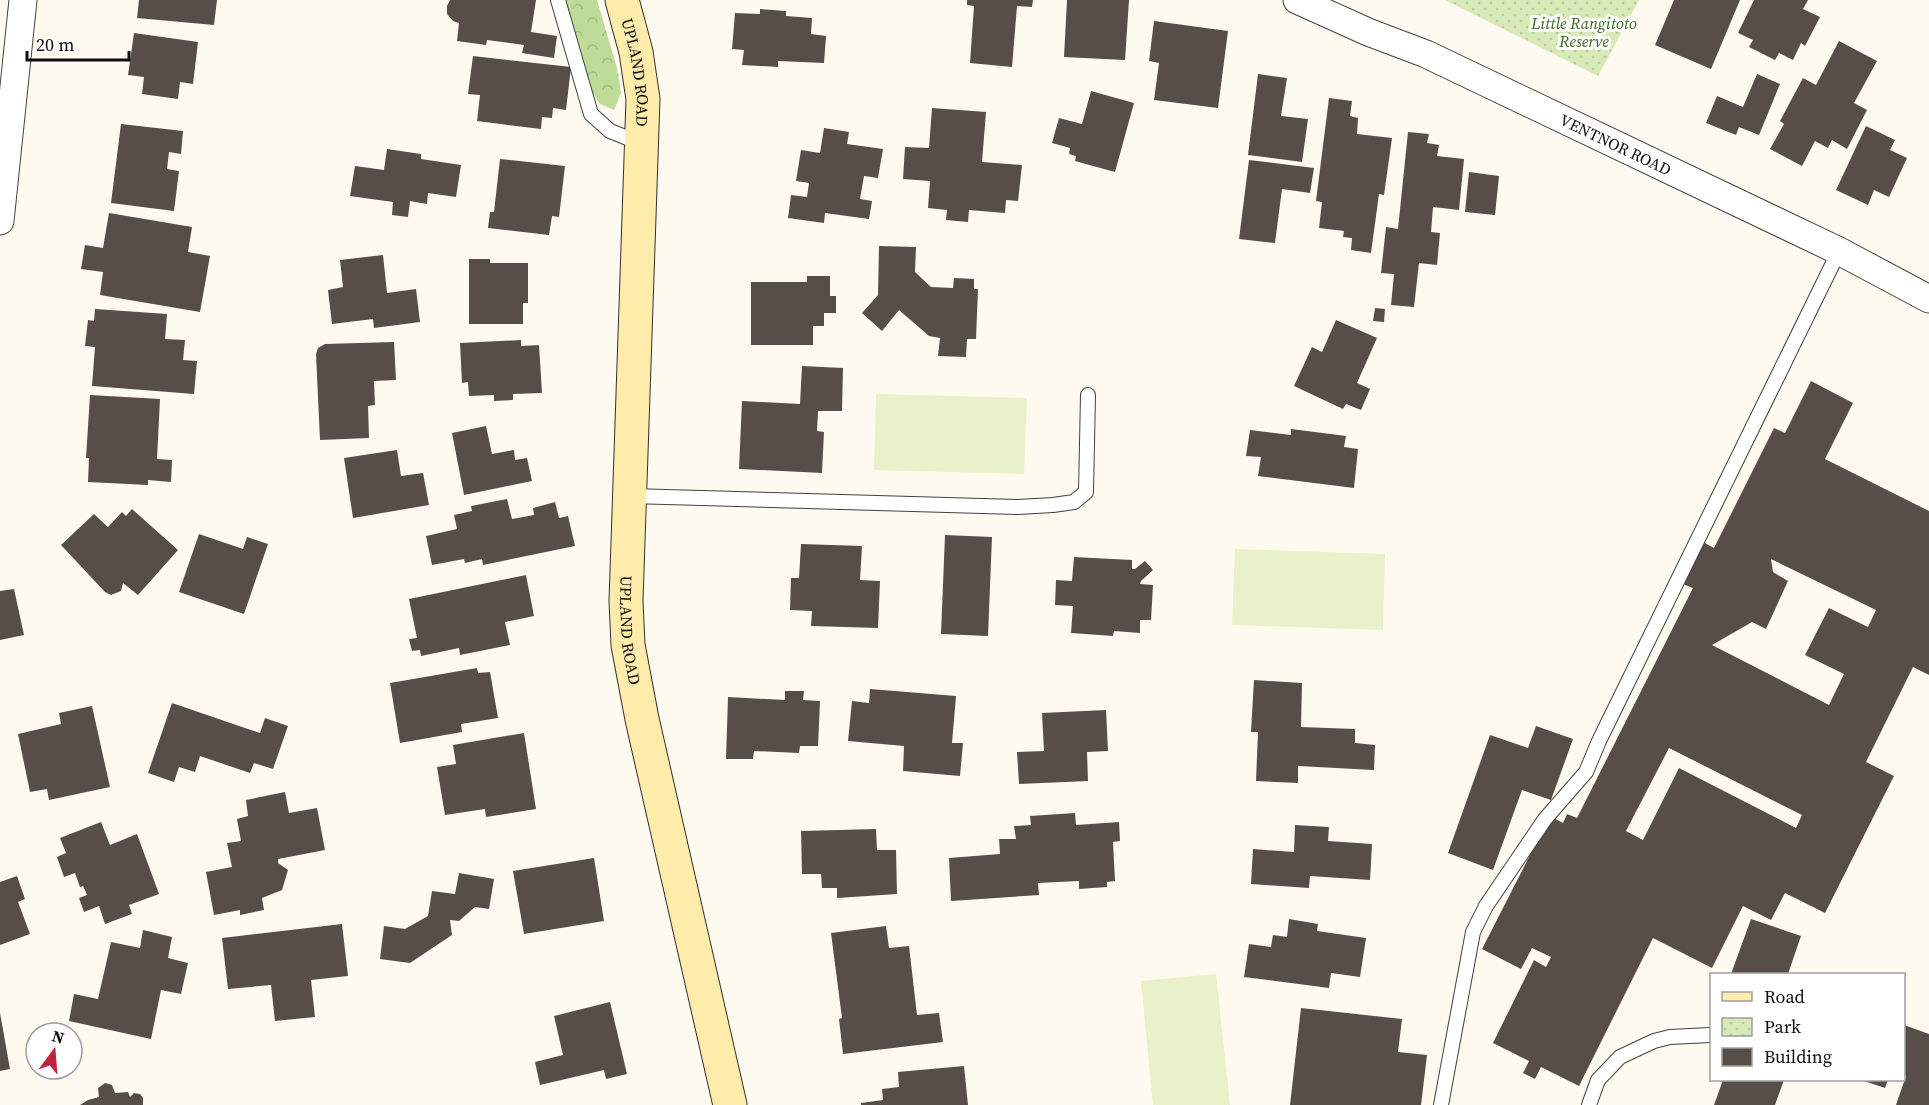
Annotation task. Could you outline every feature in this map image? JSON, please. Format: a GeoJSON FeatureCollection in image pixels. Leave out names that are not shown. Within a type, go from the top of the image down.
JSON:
{"type":"FeatureCollection","features":[{"type":"Feature","properties":{"kind":"main road","name":"UPLAND ROAD"},"geometry":{"type":"LineString","coordinates":[[622,0],[636,52],[643,99],[626,601],[628,645],[642,719],[730,1105]]}},
{"type":"Feature","properties":{"kind":"street"},"geometry":{"type":"LineString","coordinates":[[0,221],[23,0]]}},
{"type":"Feature","properties":{"kind":"street","name":"VENTNOR ROAD"},"geometry":{"type":"LineString","coordinates":[[1297,0],[1368,32],[1426,54],[1839,251],[1929,299]]}},
{"type":"Feature","properties":{"kind":"lane","name":"UPLAND ROAD"},"geometry":{"type":"LineString","coordinates":[[558,0],[591,114],[610,131],[642,144]]}},
{"type":"Feature","properties":{"kind":"lane"},"geometry":{"type":"LineString","coordinates":[[1442,1105],[1473,932],[1486,906],[1545,819],[1586,772],[1604,730],[1839,251]]}},
{"type":"Feature","properties":{"kind":"lane"},"geometry":{"type":"LineString","coordinates":[[630,496],[1018,507],[1074,502],[1086,492],[1088,395]]}},
{"type":"Feature","properties":{"kind":"lane"},"geometry":{"type":"LineString","coordinates":[[1589,1105],[1598,1080],[1620,1057],[1654,1041],[1670,1037],[1710,1035]]}},
{"type":"Feature","properties":{"kind":"green space"},"geometry":{"type":"Polygon","coordinates":[[[565,0],[597,0],[617,68],[621,93],[614,110],[600,104],[588,86],[565,0]]]}},
{"type":"Feature","properties":{"kind":"green space","name":"Little Rangitoto Reserve"},"geometry":{"type":"Polygon","coordinates":[[[1445,0],[1639,0],[1598,76],[1445,0]]]}},
{"type":"Feature","properties":{"kind":"green space"},"geometry":{"type":"Polygon","coordinates":[[[876,394],[1027,398],[1024,474],[874,470],[876,394]]]}},
{"type":"Feature","properties":{"kind":"green space"},"geometry":{"type":"Polygon","coordinates":[[[1235,549],[1385,554],[1383,630],[1232,625],[1235,549]]]}},
{"type":"Feature","properties":{"kind":"green space"},"geometry":{"type":"Polygon","coordinates":[[[1216,974],[1230,1105],[1153,1105],[1141,981],[1216,974]]]}},
{"type":"Feature","properties":{"kind":"building"},"geometry":{"type":"Polygon","coordinates":[[[139,0],[217,0],[214,25],[137,18],[139,0]]]}},
{"type":"Feature","properties":{"kind":"building"},"geometry":{"type":"Polygon","coordinates":[[[450,0],[536,0],[531,32],[557,36],[554,58],[522,53],[524,45],[487,40],[486,45],[457,41],[459,23],[453,21],[447,14],[450,0]]]}},
{"type":"Feature","properties":{"kind":"building"},"geometry":{"type":"Polygon","coordinates":[[[967,0],[1033,0],[1032,7],[1017,6],[1012,67],[970,63],[974,6],[967,5],[967,0]]]}},
{"type":"Feature","properties":{"kind":"building"},"geometry":{"type":"Polygon","coordinates":[[[1067,0],[1129,0],[1125,60],[1064,57],[1067,0]]]}},
{"type":"Feature","properties":{"kind":"building"},"geometry":{"type":"Polygon","coordinates":[[[1674,0],[1740,0],[1711,69],[1655,45],[1674,0]]]}},
{"type":"Feature","properties":{"kind":"building"},"geometry":{"type":"Polygon","coordinates":[[[1754,0],[1808,0],[1803,9],[1820,17],[1805,46],[1801,43],[1793,60],[1779,53],[1775,60],[1749,47],[1753,40],[1738,33],[1754,0]]]}},
{"type":"Feature","properties":{"kind":"building"},"geometry":{"type":"Polygon","coordinates":[[[760,9],[786,11],[786,16],[812,18],[811,34],[826,36],[824,63],[778,61],[778,67],[742,65],[744,50],[732,49],[735,13],[760,14],[760,9]]]}},
{"type":"Feature","properties":{"kind":"building"},"geometry":{"type":"Polygon","coordinates":[[[1154,21],[1228,31],[1218,108],[1154,100],[1159,63],[1149,61],[1154,21]]]}},
{"type":"Feature","properties":{"kind":"building"},"geometry":{"type":"Polygon","coordinates":[[[134,33],[198,42],[193,84],[180,82],[178,99],[142,94],[144,77],[128,75],[134,33]]]}},
{"type":"Feature","properties":{"kind":"building"},"geometry":{"type":"Polygon","coordinates":[[[1839,41],[1877,61],[1854,103],[1867,110],[1847,149],[1832,140],[1828,148],[1815,141],[1802,166],[1770,149],[1784,124],[1780,121],[1803,78],[1816,85],[1839,41]]]}},
{"type":"Feature","properties":{"kind":"building"},"geometry":{"type":"Polygon","coordinates":[[[473,56],[571,67],[566,110],[553,108],[552,118],[542,117],[541,129],[477,121],[480,95],[468,94],[473,56]]]}},
{"type":"Feature","properties":{"kind":"building"},"geometry":{"type":"Polygon","coordinates":[[[1258,74],[1287,78],[1281,116],[1308,119],[1302,162],[1248,155],[1258,74]]]}},
{"type":"Feature","properties":{"kind":"building"},"geometry":{"type":"Polygon","coordinates":[[[1757,74],[1780,84],[1759,135],[1739,127],[1736,135],[1706,123],[1717,96],[1743,107],[1757,74]]]}},
{"type":"Feature","properties":{"kind":"building"},"geometry":{"type":"Polygon","coordinates":[[[1091,91],[1134,103],[1115,172],[1075,161],[1076,156],[1069,154],[1070,148],[1052,143],[1059,118],[1082,124],[1091,91]]]}},
{"type":"Feature","properties":{"kind":"building"},"geometry":{"type":"Polygon","coordinates":[[[1329,98],[1352,101],[1350,116],[1358,118],[1357,134],[1392,138],[1384,195],[1379,194],[1371,253],[1351,250],[1352,238],[1343,237],[1344,231],[1319,228],[1322,202],[1316,201],[1329,98]]]}},
{"type":"Feature","properties":{"kind":"building"},"geometry":{"type":"Polygon","coordinates":[[[932,108],[986,112],[982,162],[1022,165],[1018,201],[1006,200],[1005,213],[969,210],[968,222],[946,220],[947,210],[928,208],[930,181],[903,179],[905,147],[929,148],[932,108]]]}},
{"type":"Feature","properties":{"kind":"building"},"geometry":{"type":"Polygon","coordinates":[[[121,124],[183,131],[181,154],[169,152],[167,169],[179,171],[174,211],[111,203],[121,124]]]}},
{"type":"Feature","properties":{"kind":"building"},"geometry":{"type":"Polygon","coordinates":[[[1866,126],[1895,140],[1890,150],[1907,158],[1889,197],[1874,190],[1868,205],[1836,190],[1866,126]]]}},
{"type":"Feature","properties":{"kind":"building"},"geometry":{"type":"Polygon","coordinates":[[[824,128],[849,132],[847,144],[883,149],[878,178],[864,176],[860,199],[872,201],[869,219],[825,213],[824,223],[788,218],[791,195],[807,197],[809,183],[796,181],[801,150],[820,153],[824,128]]]}},
{"type":"Feature","properties":{"kind":"building"},"geometry":{"type":"Polygon","coordinates":[[[1408,132],[1429,134],[1427,143],[1439,145],[1437,156],[1464,159],[1459,210],[1433,207],[1431,232],[1440,233],[1437,265],[1419,263],[1414,307],[1391,305],[1394,274],[1381,273],[1386,227],[1398,229],[1408,132]]]}},
{"type":"Feature","properties":{"kind":"building"},"geometry":{"type":"Polygon","coordinates":[[[387,149],[421,154],[421,159],[461,165],[456,197],[428,193],[427,204],[410,201],[408,217],[392,215],[393,202],[350,196],[355,166],[384,170],[387,149]]]}},
{"type":"Feature","properties":{"kind":"building"},"geometry":{"type":"Polygon","coordinates":[[[500,159],[565,166],[559,217],[552,216],[549,235],[488,228],[490,212],[494,212],[500,159]]]}},
{"type":"Feature","properties":{"kind":"building"},"geometry":{"type":"Polygon","coordinates":[[[1249,160],[1314,168],[1310,193],[1282,189],[1275,243],[1239,239],[1249,160]]]}},
{"type":"Feature","properties":{"kind":"building"},"geometry":{"type":"Polygon","coordinates":[[[1469,172],[1499,176],[1495,215],[1465,212],[1469,172]]]}},
{"type":"Feature","properties":{"kind":"building"},"geometry":{"type":"Polygon","coordinates":[[[109,213],[192,227],[188,252],[210,256],[200,312],[100,295],[103,272],[81,269],[85,245],[103,248],[109,213]]]}},
{"type":"Feature","properties":{"kind":"building"},"geometry":{"type":"Polygon","coordinates":[[[879,246],[916,247],[915,272],[931,287],[953,288],[954,278],[974,279],[974,289],[978,289],[976,339],[967,339],[966,357],[938,356],[940,338],[929,336],[899,310],[882,331],[862,313],[878,295],[879,246]]]}},
{"type":"Feature","properties":{"kind":"building"},"geometry":{"type":"Polygon","coordinates":[[[383,255],[387,293],[416,289],[420,322],[374,328],[373,319],[332,324],[328,290],[343,287],[340,260],[383,255]]]}},
{"type":"Feature","properties":{"kind":"building"},"geometry":{"type":"Polygon","coordinates":[[[469,259],[490,259],[490,263],[528,263],[528,303],[523,303],[523,324],[469,324],[469,259]]]}},
{"type":"Feature","properties":{"kind":"building"},"geometry":{"type":"Polygon","coordinates":[[[807,276],[830,276],[830,296],[836,296],[836,313],[824,313],[824,326],[813,326],[813,345],[751,345],[751,282],[807,282],[807,276]]]}},
{"type":"Feature","properties":{"kind":"building"},"geometry":{"type":"Polygon","coordinates":[[[1375,308],[1385,309],[1384,322],[1373,321],[1375,308]]]}},
{"type":"Feature","properties":{"kind":"building"},"geometry":{"type":"Polygon","coordinates":[[[95,309],[167,314],[165,339],[185,340],[183,360],[197,361],[194,394],[92,386],[95,347],[85,346],[88,320],[94,321],[95,309]]]}},
{"type":"Feature","properties":{"kind":"building"},"geometry":{"type":"Polygon","coordinates":[[[1336,320],[1377,338],[1357,383],[1370,389],[1361,410],[1346,404],[1343,409],[1294,386],[1312,347],[1322,352],[1336,320]]]}},
{"type":"Feature","properties":{"kind":"building"},"geometry":{"type":"Polygon","coordinates":[[[521,340],[521,346],[539,345],[542,393],[513,394],[513,400],[494,401],[494,395],[469,396],[468,382],[462,383],[460,343],[521,340]]]}},
{"type":"Feature","properties":{"kind":"building"},"geometry":{"type":"Polygon","coordinates":[[[394,342],[396,380],[374,381],[375,405],[368,406],[369,438],[320,440],[316,354],[318,348],[325,344],[394,342]]]}},
{"type":"Feature","properties":{"kind":"building"},"geometry":{"type":"Polygon","coordinates":[[[802,366],[843,368],[842,411],[818,411],[817,431],[824,432],[822,473],[739,469],[742,401],[800,404],[802,366]]]}},
{"type":"Feature","properties":{"kind":"building"},"geometry":{"type":"Polygon","coordinates":[[[1811,381],[1853,403],[1825,459],[1929,511],[1929,675],[1913,667],[1866,762],[1894,776],[1825,913],[1785,893],[1771,920],[1743,906],[1712,968],[1653,938],[1579,1086],[1541,1067],[1535,1079],[1523,1073],[1529,1061],[1493,1043],[1534,960],[1546,967],[1551,957],[1532,948],[1521,969],[1482,949],[1550,816],[1563,823],[1567,814],[1577,818],[1693,588],[1680,583],[1701,541],[1714,548],[1774,428],[1785,433],[1811,381]],[[1771,559],[1773,572],[1788,581],[1766,629],[1752,622],[1712,645],[1829,705],[1844,674],[1805,655],[1829,608],[1868,627],[1876,610],[1771,559]],[[1669,748],[1626,831],[1643,840],[1679,768],[1796,828],[1802,815],[1669,748]]]}},
{"type":"Feature","properties":{"kind":"building"},"geometry":{"type":"Polygon","coordinates":[[[90,395],[160,399],[157,459],[172,460],[171,482],[148,480],[148,485],[88,482],[89,458],[86,458],[90,395]]]}},
{"type":"Feature","properties":{"kind":"building"},"geometry":{"type":"Polygon","coordinates":[[[486,426],[492,454],[514,450],[515,460],[527,458],[532,481],[464,495],[452,433],[486,426]]]}},
{"type":"Feature","properties":{"kind":"building"},"geometry":{"type":"Polygon","coordinates":[[[1291,429],[1346,436],[1344,447],[1358,449],[1354,488],[1258,476],[1261,457],[1246,456],[1250,430],[1291,435],[1291,429]]]}},
{"type":"Feature","properties":{"kind":"building"},"geometry":{"type":"Polygon","coordinates":[[[397,450],[401,476],[423,473],[429,505],[353,518],[344,458],[397,450]]]}},
{"type":"Feature","properties":{"kind":"building"},"geometry":{"type":"Polygon","coordinates":[[[507,499],[512,519],[534,515],[533,508],[555,502],[559,518],[568,516],[575,546],[483,565],[482,559],[465,563],[464,559],[432,565],[426,536],[457,529],[454,515],[472,511],[471,506],[507,499]]]}},
{"type":"Feature","properties":{"kind":"building"},"geometry":{"type":"Polygon","coordinates":[[[132,509],[178,550],[138,595],[123,583],[121,591],[111,595],[105,592],[61,545],[94,514],[108,527],[122,512],[126,516],[132,509]]]}},
{"type":"Feature","properties":{"kind":"building"},"geometry":{"type":"Polygon","coordinates":[[[199,534],[243,549],[247,537],[268,544],[244,614],[179,592],[199,534]]]}},
{"type":"Feature","properties":{"kind":"building"},"geometry":{"type":"Polygon","coordinates":[[[945,535],[992,537],[988,636],[941,634],[945,535]]]}},
{"type":"Feature","properties":{"kind":"building"},"geometry":{"type":"Polygon","coordinates":[[[801,544],[862,546],[860,580],[880,581],[878,628],[811,626],[812,611],[790,610],[791,578],[799,578],[801,544]]]}},
{"type":"Feature","properties":{"kind":"building"},"geometry":{"type":"Polygon","coordinates":[[[1074,557],[1132,560],[1132,569],[1145,561],[1153,570],[1140,584],[1153,585],[1151,620],[1140,620],[1140,633],[1114,631],[1113,636],[1071,633],[1073,606],[1055,605],[1056,580],[1072,581],[1074,557]]]}},
{"type":"Feature","properties":{"kind":"building"},"geometry":{"type":"Polygon","coordinates":[[[526,575],[534,616],[505,622],[510,645],[460,655],[459,648],[421,656],[420,650],[412,651],[409,639],[417,638],[409,599],[526,575]]]}},
{"type":"Feature","properties":{"kind":"building"},"geometry":{"type":"Polygon","coordinates":[[[14,589],[24,635],[0,640],[0,591],[14,589]]]}},
{"type":"Feature","properties":{"kind":"building"},"geometry":{"type":"Polygon","coordinates":[[[477,668],[478,673],[490,672],[498,718],[461,724],[462,732],[400,743],[390,683],[477,668]]]}},
{"type":"Feature","properties":{"kind":"building"},"geometry":{"type":"Polygon","coordinates":[[[1254,680],[1302,683],[1301,727],[1355,729],[1355,743],[1375,745],[1374,770],[1298,766],[1298,783],[1256,781],[1258,732],[1251,732],[1254,680]]]}},
{"type":"Feature","properties":{"kind":"building"},"geometry":{"type":"Polygon","coordinates":[[[870,689],[956,696],[952,743],[963,743],[960,776],[903,771],[904,746],[848,741],[852,701],[869,703],[870,689]]]}},
{"type":"Feature","properties":{"kind":"building"},"geometry":{"type":"Polygon","coordinates":[[[785,691],[804,691],[803,700],[820,701],[818,746],[800,746],[799,753],[754,751],[753,759],[726,759],[728,697],[785,700],[785,691]]]}},
{"type":"Feature","properties":{"kind":"building"},"geometry":{"type":"Polygon","coordinates":[[[172,703],[260,733],[265,718],[288,726],[273,769],[254,763],[250,773],[200,756],[195,772],[179,767],[174,782],[148,773],[172,703]]]}},
{"type":"Feature","properties":{"kind":"building"},"geometry":{"type":"Polygon","coordinates":[[[92,706],[110,787],[49,800],[47,789],[30,792],[18,734],[61,724],[59,713],[92,706]]]}},
{"type":"Feature","properties":{"kind":"building"},"geometry":{"type":"Polygon","coordinates":[[[1106,710],[1108,751],[1087,752],[1088,781],[1019,784],[1017,752],[1044,751],[1042,713],[1106,710]]]}},
{"type":"Feature","properties":{"kind":"building"},"geometry":{"type":"Polygon","coordinates":[[[1536,726],[1573,739],[1551,800],[1522,790],[1493,870],[1448,853],[1490,735],[1528,748],[1536,726]]]}},
{"type":"Feature","properties":{"kind":"building"},"geometry":{"type":"Polygon","coordinates":[[[524,733],[536,809],[486,817],[485,809],[445,815],[437,767],[456,764],[453,745],[524,733]]]}},
{"type":"Feature","properties":{"kind":"building"},"geometry":{"type":"Polygon","coordinates":[[[285,792],[289,813],[317,808],[325,850],[278,859],[278,863],[288,870],[282,890],[262,898],[264,910],[240,915],[240,910],[214,915],[206,872],[232,867],[227,843],[241,841],[237,819],[248,816],[246,800],[285,792]]]}},
{"type":"Feature","properties":{"kind":"building"},"geometry":{"type":"Polygon","coordinates":[[[1075,813],[1076,825],[1119,822],[1120,841],[1113,842],[1115,881],[1107,882],[1107,887],[1079,889],[1079,881],[1038,883],[1039,895],[951,901],[949,858],[1000,854],[999,839],[1016,839],[1014,826],[1031,825],[1030,816],[1075,813]]]}},
{"type":"Feature","properties":{"kind":"building"},"geometry":{"type":"Polygon","coordinates":[[[101,822],[110,845],[137,834],[159,894],[129,905],[132,914],[105,924],[99,906],[84,912],[79,898],[87,895],[83,886],[80,887],[75,873],[64,877],[57,857],[66,853],[60,838],[101,822]]]}},
{"type":"Feature","properties":{"kind":"building"},"geometry":{"type":"Polygon","coordinates":[[[1295,825],[1329,827],[1328,841],[1372,844],[1370,880],[1310,876],[1309,888],[1251,884],[1253,849],[1294,852],[1295,825]]]}},
{"type":"Feature","properties":{"kind":"building"},"geometry":{"type":"Polygon","coordinates":[[[876,829],[877,850],[896,850],[897,894],[837,898],[837,888],[822,888],[821,874],[802,874],[801,831],[876,829]]]}},
{"type":"Feature","properties":{"kind":"building"},"geometry":{"type":"Polygon","coordinates":[[[594,858],[604,921],[524,934],[513,871],[594,858]]]}},
{"type":"Feature","properties":{"kind":"building"},"geometry":{"type":"Polygon","coordinates":[[[459,873],[494,879],[489,909],[475,907],[459,921],[450,920],[452,935],[410,963],[380,959],[384,926],[405,929],[428,916],[432,891],[455,894],[459,873]]]}},
{"type":"Feature","properties":{"kind":"building"},"geometry":{"type":"Polygon","coordinates":[[[17,876],[25,899],[18,902],[30,934],[0,945],[0,882],[17,876]]]}},
{"type":"Feature","properties":{"kind":"building"},"geometry":{"type":"Polygon","coordinates":[[[1289,919],[1318,924],[1317,931],[1366,938],[1360,977],[1331,973],[1329,988],[1244,977],[1249,944],[1271,947],[1273,935],[1287,937],[1289,919]]]}},
{"type":"Feature","properties":{"kind":"building"},"geometry":{"type":"Polygon","coordinates":[[[1751,919],[1801,936],[1788,973],[1731,973],[1751,919]]]}},
{"type":"Feature","properties":{"kind":"building"},"geometry":{"type":"Polygon","coordinates":[[[342,924],[348,976],[311,980],[315,1017],[275,1021],[271,985],[228,989],[222,938],[342,924]]]}},
{"type":"Feature","properties":{"kind":"building"},"geometry":{"type":"Polygon","coordinates":[[[886,926],[889,948],[909,946],[917,1015],[939,1013],[943,1042],[843,1054],[839,1019],[842,1018],[831,933],[886,926]]]}},
{"type":"Feature","properties":{"kind":"building"},"geometry":{"type":"Polygon","coordinates":[[[143,930],[172,937],[168,958],[188,963],[181,994],[161,990],[151,1039],[84,1024],[84,1021],[69,1021],[74,994],[98,999],[111,942],[140,948],[143,930]]]}},
{"type":"Feature","properties":{"kind":"building"},"geometry":{"type":"Polygon","coordinates":[[[610,1002],[627,1074],[606,1079],[604,1070],[540,1085],[535,1062],[563,1055],[554,1016],[610,1002]]]}},
{"type":"Feature","properties":{"kind":"building"},"geometry":{"type":"Polygon","coordinates":[[[1301,1008],[1402,1019],[1398,1052],[1427,1055],[1421,1105],[1290,1105],[1301,1008]]]}},
{"type":"Feature","properties":{"kind":"building"},"geometry":{"type":"Polygon","coordinates":[[[0,1013],[10,1069],[0,1071],[0,1013]]]}},
{"type":"Feature","properties":{"kind":"building"},"geometry":{"type":"Polygon","coordinates":[[[1905,1025],[1929,1034],[1929,1105],[1896,1105],[1906,1076],[1905,1025]]]}},
{"type":"Feature","properties":{"kind":"building"},"geometry":{"type":"Polygon","coordinates":[[[964,1066],[968,1105],[861,1105],[861,1103],[883,1100],[882,1089],[899,1087],[898,1072],[964,1066]]]}},
{"type":"Feature","properties":{"kind":"building"},"geometry":{"type":"Polygon","coordinates":[[[1723,1081],[1784,1081],[1775,1105],[1714,1105],[1723,1081]]]}},
{"type":"Feature","properties":{"kind":"building"},"geometry":{"type":"Polygon","coordinates":[[[1864,1081],[1888,1081],[1885,1088],[1864,1081]]]}},
{"type":"Feature","properties":{"kind":"building"},"geometry":{"type":"Polygon","coordinates":[[[105,1083],[112,1085],[115,1093],[128,1092],[130,1097],[134,1093],[140,1094],[143,1098],[143,1105],[80,1105],[99,1097],[98,1088],[105,1083]]]}}]}
